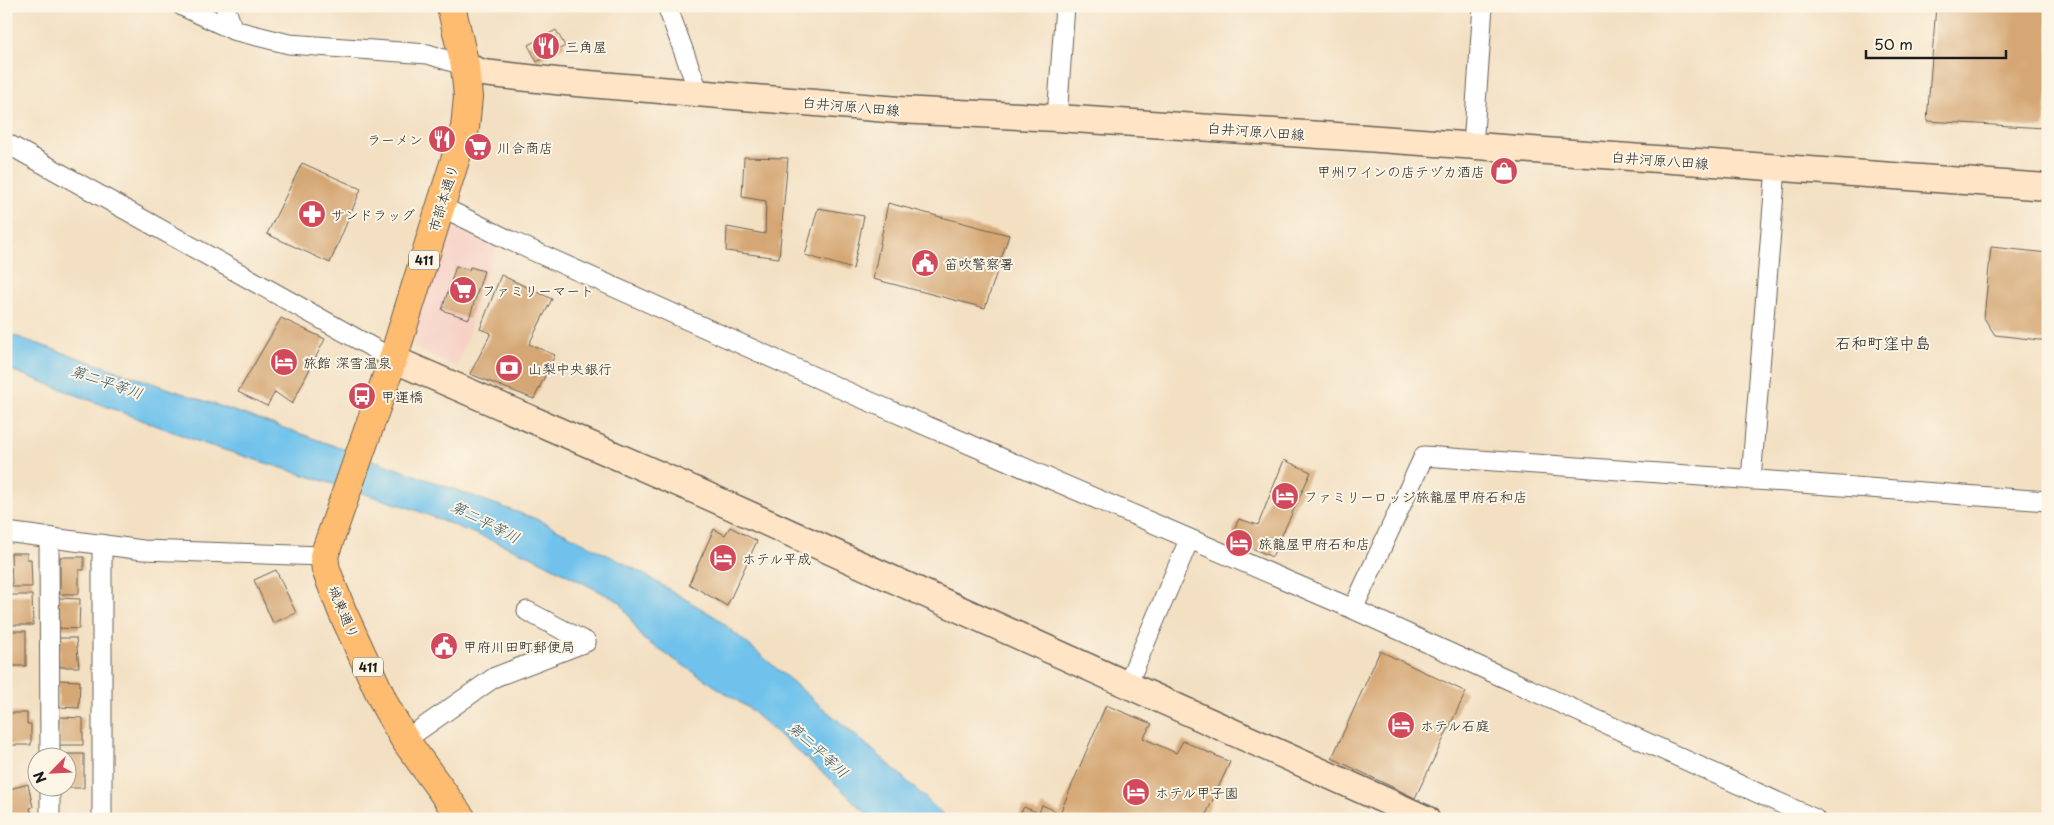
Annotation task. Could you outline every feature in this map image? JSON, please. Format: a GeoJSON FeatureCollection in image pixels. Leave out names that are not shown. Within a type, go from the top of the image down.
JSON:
{"type":"FeatureCollection","features":[{"type":"Feature","properties":{"kind":"highway","name":"市部本通り"},"geometry":{"type":"LineString","coordinates":[[324,556],[393,359],[465,128],[468,97],[465,66],[451,6]]}},
{"type":"Feature","properties":{"kind":"highway","name":"城東通り"},"geometry":{"type":"LineString","coordinates":[[324,556],[326,570],[342,610],[386,708],[406,740],[462,819]]}},
{"type":"Feature","properties":{"kind":"main road","name":"白井河原八田線"},"geometry":{"type":"LineString","coordinates":[[465,66],[483,73],[565,82],[899,110],[1057,118],[2048,187]]}},
{"type":"Feature","properties":{"kind":"main road"},"geometry":{"type":"LineString","coordinates":[[393,359],[700,492],[1128,683],[1426,819]]}},
{"type":"Feature","properties":{"kind":"street"},"geometry":{"type":"LineString","coordinates":[[182,6],[233,30],[289,44],[435,55],[465,66]]}},
{"type":"Feature","properties":{"kind":"street"},"geometry":{"type":"LineString","coordinates":[[225,6],[233,30]]}},
{"type":"Feature","properties":{"kind":"street"},"geometry":{"type":"LineString","coordinates":[[668,6],[699,93]]}},
{"type":"Feature","properties":{"kind":"street"},"geometry":{"type":"LineString","coordinates":[[1057,118],[1065,6]]}},
{"type":"Feature","properties":{"kind":"street"},"geometry":{"type":"LineString","coordinates":[[1473,146],[1483,6]]}},
{"type":"Feature","properties":{"kind":"street"},"geometry":{"type":"LineString","coordinates":[[6,144],[393,359]]}},
{"type":"Feature","properties":{"kind":"street"},"geometry":{"type":"LineString","coordinates":[[1752,480],[1776,168]]}},
{"type":"Feature","properties":{"kind":"street"},"geometry":{"type":"LineString","coordinates":[[440,206],[509,240],[856,396],[1353,609],[1815,819]]}},
{"type":"Feature","properties":{"kind":"street"},"geometry":{"type":"LineString","coordinates":[[1353,609],[1424,456],[2048,501]]}},
{"type":"Feature","properties":{"kind":"street"},"geometry":{"type":"LineString","coordinates":[[6,532],[143,550],[324,556]]}},
{"type":"Feature","properties":{"kind":"street"},"geometry":{"type":"LineString","coordinates":[[49,537],[50,748]]}},
{"type":"Feature","properties":{"kind":"street"},"geometry":{"type":"LineString","coordinates":[[1128,683],[1189,540]]}},
{"type":"Feature","properties":{"kind":"street"},"geometry":{"type":"LineString","coordinates":[[102,544],[102,819]]}},
{"type":"Feature","properties":{"kind":"street"},"geometry":{"type":"LineString","coordinates":[[406,740],[495,677],[586,642],[527,611]]}},
{"type":"Feature","properties":{"kind":"street"},"geometry":{"type":"LineString","coordinates":[[50,798],[50,819]]}},
{"type":"Feature","properties":{"kind":"shaded area"},"geometry":{"type":"Polygon","coordinates":[[[447,222],[496,244],[458,367],[417,349],[412,343],[447,222]]]}},
{"type":"Feature","properties":{"kind":"water","name":"第二平等川"},"geometry":{"type":"Polygon","coordinates":[[[6,333],[304,435],[539,520],[633,568],[717,618],[881,757],[948,819],[872,819],[839,787],[747,707],[643,639],[620,602],[531,556],[413,509],[202,443],[6,368],[6,333]]]}},
{"type":"Feature","properties":{"kind":"building"},"geometry":{"type":"Polygon","coordinates":[[[1936,6],[2048,6],[2048,85],[2044,128],[1927,121],[1936,6]]]}},
{"type":"Feature","properties":{"kind":"building"},"geometry":{"type":"Polygon","coordinates":[[[556,30],[565,46],[537,62],[528,45],[556,30]]]}},
{"type":"Feature","properties":{"kind":"building"},"geometry":{"type":"Polygon","coordinates":[[[744,157],[788,158],[779,258],[726,251],[727,227],[765,234],[766,201],[742,197],[744,157]]]}},
{"type":"Feature","properties":{"kind":"building"},"geometry":{"type":"Polygon","coordinates":[[[302,163],[361,189],[330,263],[267,234],[302,163]]]}},
{"type":"Feature","properties":{"kind":"building"},"geometry":{"type":"Polygon","coordinates":[[[888,203],[1009,235],[985,308],[873,279],[888,203]]]}},
{"type":"Feature","properties":{"kind":"building"},"geometry":{"type":"Polygon","coordinates":[[[818,208],[864,216],[853,269],[805,255],[818,208]]]}},
{"type":"Feature","properties":{"kind":"building"},"geometry":{"type":"Polygon","coordinates":[[[1991,247],[2048,253],[2048,341],[1995,335],[1984,318],[1991,247]]]}},
{"type":"Feature","properties":{"kind":"building","name":"ファミリーマート"},"geometry":{"type":"Polygon","coordinates":[[[456,266],[469,270],[470,267],[484,271],[469,319],[442,310],[456,266]]]}},
{"type":"Feature","properties":{"kind":"building"},"geometry":{"type":"Polygon","coordinates":[[[501,275],[552,299],[529,344],[555,355],[534,399],[470,374],[491,333],[480,329],[501,275]]]}},
{"type":"Feature","properties":{"kind":"building"},"geometry":{"type":"Polygon","coordinates":[[[281,318],[325,339],[292,404],[275,392],[267,406],[238,392],[281,318]]]}},
{"type":"Feature","properties":{"kind":"building","name":"ファミリーロッジ旅籠屋甲府石和店"},"geometry":{"type":"Polygon","coordinates":[[[1284,460],[1311,472],[1272,557],[1250,547],[1253,540],[1233,531],[1239,519],[1258,525],[1284,460]]]}},
{"type":"Feature","properties":{"kind":"building"},"geometry":{"type":"Polygon","coordinates":[[[730,527],[757,541],[727,606],[689,584],[714,529],[725,535],[730,527]]]}},
{"type":"Feature","properties":{"kind":"building"},"geometry":{"type":"Polygon","coordinates":[[[11,553],[27,553],[27,559],[31,559],[32,587],[12,587],[11,553]]]}},
{"type":"Feature","properties":{"kind":"building"},"geometry":{"type":"Polygon","coordinates":[[[60,557],[84,557],[84,570],[79,570],[79,594],[60,594],[60,557]]]}},
{"type":"Feature","properties":{"kind":"building"},"geometry":{"type":"Polygon","coordinates":[[[276,570],[296,613],[273,623],[254,580],[276,570]]]}},
{"type":"Feature","properties":{"kind":"building"},"geometry":{"type":"Polygon","coordinates":[[[6,595],[32,595],[33,625],[7,625],[6,595]]]}},
{"type":"Feature","properties":{"kind":"building"},"geometry":{"type":"Polygon","coordinates":[[[58,598],[80,599],[79,629],[57,628],[58,598]]]}},
{"type":"Feature","properties":{"kind":"building"},"geometry":{"type":"Polygon","coordinates":[[[6,631],[26,631],[26,666],[7,666],[6,631]]]}},
{"type":"Feature","properties":{"kind":"building"},"geometry":{"type":"Polygon","coordinates":[[[59,638],[76,638],[79,667],[60,667],[59,638]]]}},
{"type":"Feature","properties":{"kind":"building"},"geometry":{"type":"Polygon","coordinates":[[[1380,651],[1466,692],[1415,798],[1332,758],[1380,651]]]}},
{"type":"Feature","properties":{"kind":"building"},"geometry":{"type":"Polygon","coordinates":[[[59,680],[80,681],[79,708],[58,707],[59,680]]]}},
{"type":"Feature","properties":{"kind":"building"},"geometry":{"type":"Polygon","coordinates":[[[1106,705],[1152,724],[1143,738],[1176,753],[1183,741],[1230,762],[1204,819],[1017,819],[1024,807],[1039,813],[1042,805],[1060,813],[1106,705]]]}},
{"type":"Feature","properties":{"kind":"building"},"geometry":{"type":"Polygon","coordinates":[[[7,713],[27,713],[27,724],[31,724],[31,745],[8,745],[7,713]]]}},
{"type":"Feature","properties":{"kind":"building"},"geometry":{"type":"Polygon","coordinates":[[[60,717],[83,718],[83,745],[59,745],[60,717]]]}},
{"type":"Feature","properties":{"kind":"building"},"geometry":{"type":"Polygon","coordinates":[[[78,754],[84,754],[84,788],[78,788],[78,754]]]}},
{"type":"Feature","properties":{"kind":"building"},"geometry":{"type":"Polygon","coordinates":[[[28,784],[28,798],[31,798],[33,807],[30,808],[33,819],[8,819],[6,802],[9,801],[6,790],[28,784]]]}},
{"type":"Feature","properties":{"kind":"place","name":"三角屋"},"geometry":{"type":"Point","coordinates":[546,46]}},
{"type":"Feature","properties":{"kind":"place","name":"ラーメン"},"geometry":{"type":"Point","coordinates":[442,139]}},
{"type":"Feature","properties":{"kind":"place","name":"川合商店"},"geometry":{"type":"Point","coordinates":[478,147]}},
{"type":"Feature","properties":{"kind":"place","name":"甲州ワインの店テヅカ酒店"},"geometry":{"type":"Point","coordinates":[1504,171]}},
{"type":"Feature","properties":{"kind":"place","name":"サンドラッグ"},"geometry":{"type":"Point","coordinates":[312,214]}},
{"type":"Feature","properties":{"kind":"place","name":"笛吹警察署"},"geometry":{"type":"Point","coordinates":[925,263]}},
{"type":"Feature","properties":{"kind":"place","name":"ファミリーマート"},"geometry":{"type":"Point","coordinates":[463,290]}},
{"type":"Feature","properties":{"kind":"place","name":"旅館 深雪温泉"},"geometry":{"type":"Point","coordinates":[284,362]}},
{"type":"Feature","properties":{"kind":"place","name":"山梨中央銀行"},"geometry":{"type":"Point","coordinates":[509,368]}},
{"type":"Feature","properties":{"kind":"place","name":"甲運橋"},"geometry":{"type":"Point","coordinates":[362,396]}},
{"type":"Feature","properties":{"kind":"place","name":"ファミリーロッジ旅籠屋甲府石和店"},"geometry":{"type":"Point","coordinates":[1285,496]}},
{"type":"Feature","properties":{"kind":"place","name":"旅籠屋甲府石和店"},"geometry":{"type":"Point","coordinates":[1239,543]}},
{"type":"Feature","properties":{"kind":"place","name":"ホテル平成"},"geometry":{"type":"Point","coordinates":[723,558]}},
{"type":"Feature","properties":{"kind":"place","name":"甲府川田町郵便局"},"geometry":{"type":"Point","coordinates":[444,646]}},
{"type":"Feature","properties":{"kind":"place","name":"ホテル石庭"},"geometry":{"type":"Point","coordinates":[1401,725]}},
{"type":"Feature","properties":{"kind":"place","name":"ホテル甲子園"},"geometry":{"type":"Point","coordinates":[1136,792]}},
{"type":"Feature","properties":{"kind":"district","name":"石和町窪中島"},"geometry":{"type":"Point","coordinates":[1883,342]}}]}
